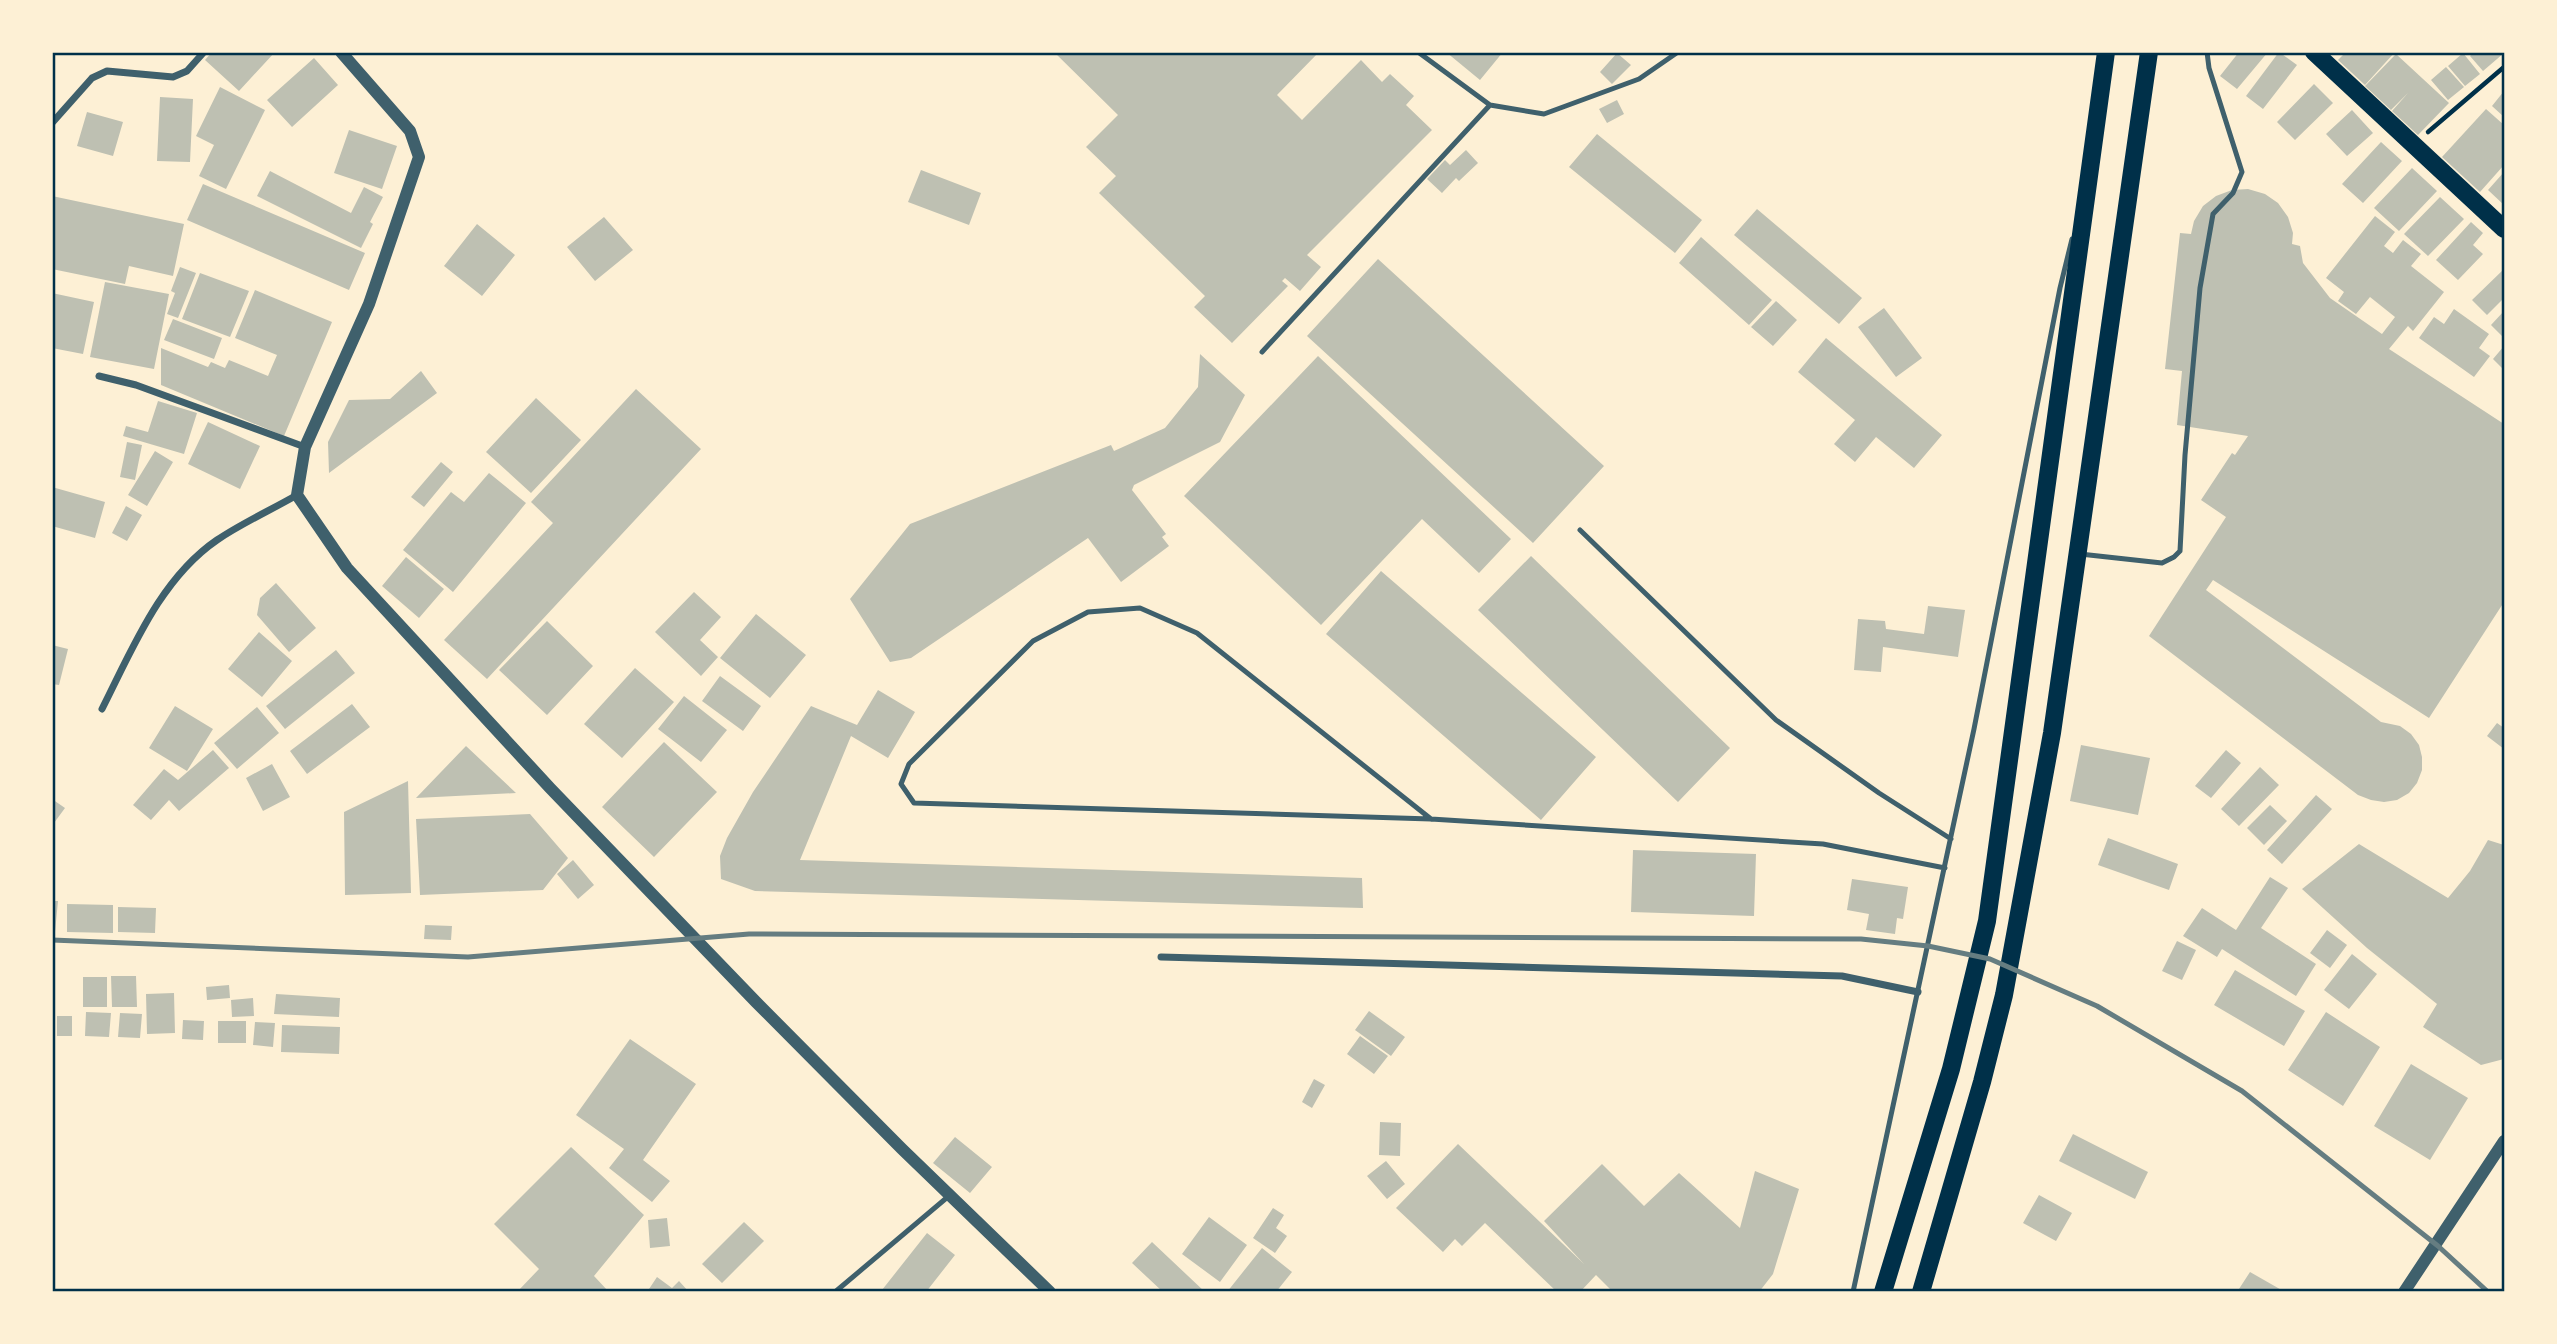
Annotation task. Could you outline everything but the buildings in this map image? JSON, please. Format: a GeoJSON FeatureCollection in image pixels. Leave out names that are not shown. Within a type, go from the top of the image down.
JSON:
{"type":"FeatureCollection","features":[{"type":"Feature","properties":{"kind":"main road"},"geometry":{"type":"LineString","coordinates":[[1883,1292],[1951,1069],[1987,921],[2106,52]]}},
{"type":"Feature","properties":{"kind":"main road"},"geometry":{"type":"LineString","coordinates":[[1921,1292],[1982,1082],[2004,995],[2052,733],[2149,52]]}},
{"type":"Feature","properties":{"kind":"main road"},"geometry":{"type":"LineString","coordinates":[[2321,54],[2413,145],[2504,229]]}},
{"type":"Feature","properties":{"kind":"street"},"geometry":{"type":"LineString","coordinates":[[52,123],[92,78],[107,71],[173,77],[187,71],[204,52]]}},
{"type":"Feature","properties":{"kind":"street"},"geometry":{"type":"LineString","coordinates":[[341,52],[410,131],[419,157],[369,304],[305,447],[297,495],[346,568],[550,788],[755,1002],[1049,1292]]}},
{"type":"Feature","properties":{"kind":"street"},"geometry":{"type":"LineString","coordinates":[[99,376],[136,385],[305,447]]}},
{"type":"Feature","properties":{"kind":"street"},"geometry":{"type":"LineString","coordinates":[[102,709],[147,620],[184,568],[216,541],[297,495]]}},
{"type":"Feature","properties":{"kind":"street"},"geometry":{"type":"LineString","coordinates":[[1161,957],[1842,976],[1918,992]]}},
{"type":"Feature","properties":{"kind":"street"},"geometry":{"type":"LineString","coordinates":[[2404,1292],[2504,1141]]}},
{"type":"Feature","properties":{"kind":"lane"},"geometry":{"type":"LineString","coordinates":[[1418,52],[1490,105],[1544,114],[1639,79],[1678,52]]}},
{"type":"Feature","properties":{"kind":"lane"},"geometry":{"type":"LineString","coordinates":[[2077,554],[2162,563],[2180,551],[2185,455],[2200,288],[2213,214],[2233,193],[2242,172],[2209,68],[2207,52]]}},
{"type":"Feature","properties":{"kind":"lane"},"geometry":{"type":"LineString","coordinates":[[1262,352],[1490,105]]}},
{"type":"Feature","properties":{"kind":"lane"},"geometry":{"type":"LineString","coordinates":[[1853,1292],[1893,1095],[1951,839],[2060,288],[2087,179]]}},
{"type":"Feature","properties":{"kind":"lane"},"geometry":{"type":"LineString","coordinates":[[1580,530],[1776,720],[1879,793],[1951,839]]}},
{"type":"Feature","properties":{"kind":"lane"},"geometry":{"type":"LineString","coordinates":[[1431,819],[1197,633],[1140,608],[1087,612],[1032,640],[909,764],[901,784],[914,803],[1431,819],[1823,844],[1945,868]]}},
{"type":"Feature","properties":{"kind":"lane"},"geometry":{"type":"LineString","coordinates":[[835,1292],[950,1195]]}},
{"type":"Feature","properties":{"kind":"path"},"geometry":{"type":"LineString","coordinates":[[2413,145],[2504,67]]}},
{"type":"Feature","properties":{"kind":"railway"},"geometry":{"type":"LineString","coordinates":[[52,940],[468,957],[749,934],[1861,939],[1928,946],[1990,959],[2097,1006],[2242,1091],[2438,1246],[2488,1292]]}}]}
